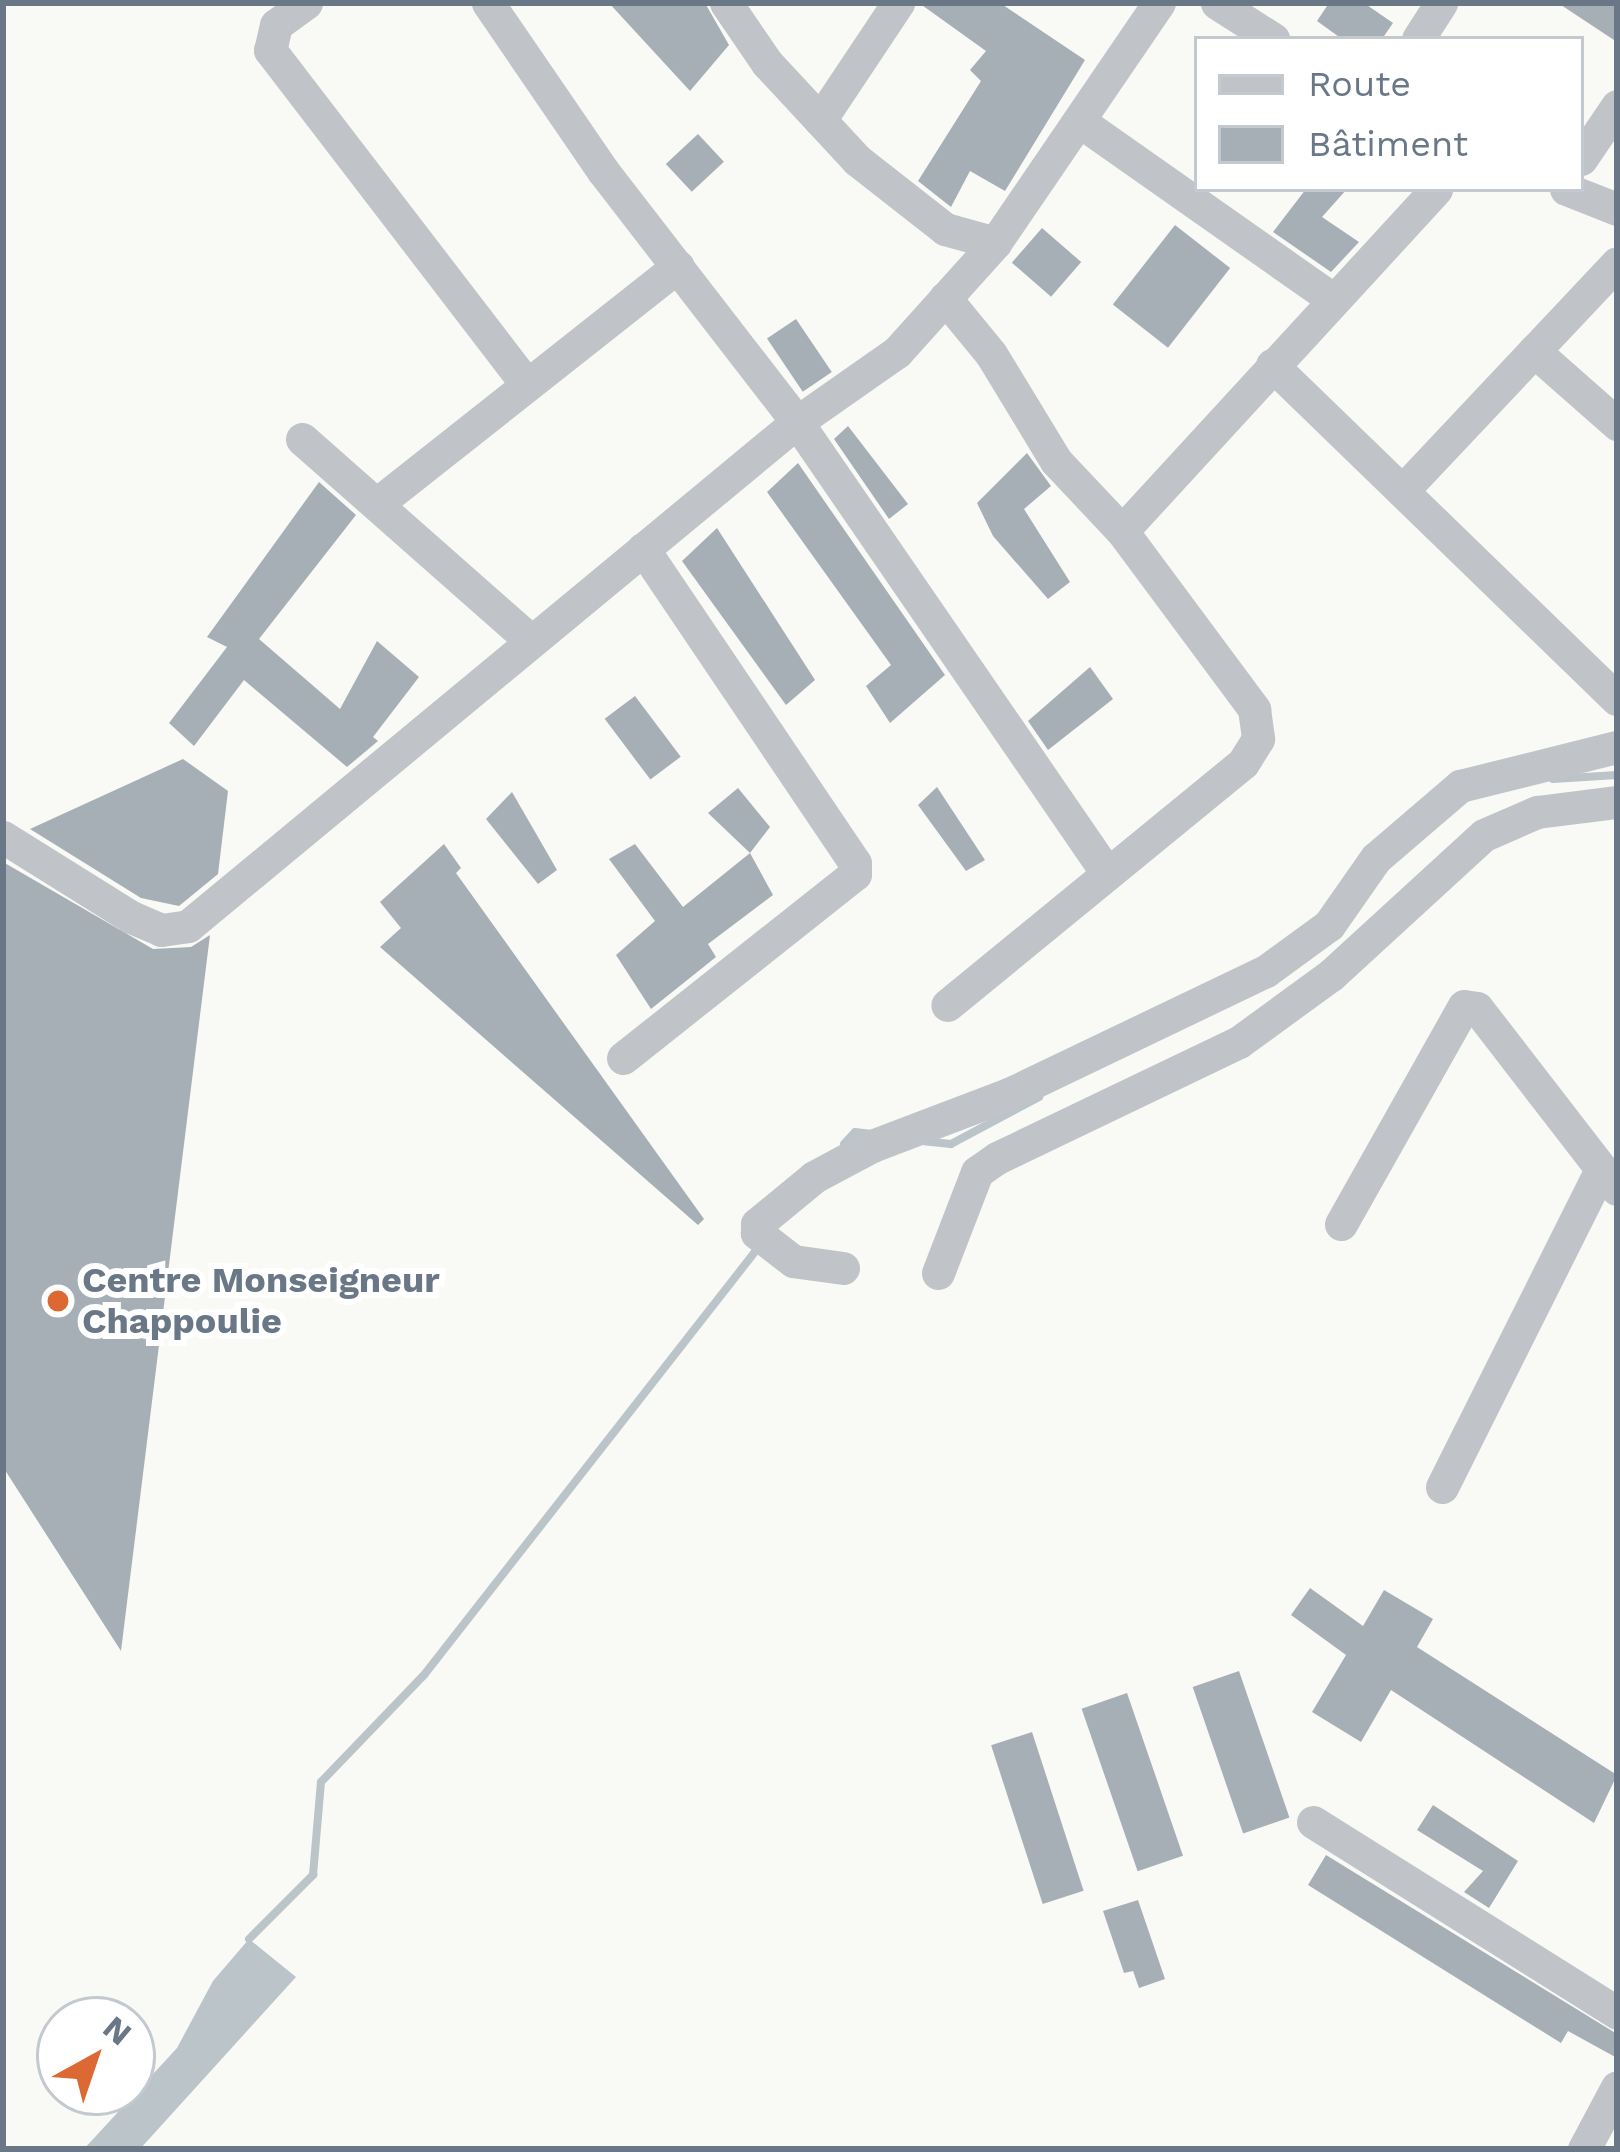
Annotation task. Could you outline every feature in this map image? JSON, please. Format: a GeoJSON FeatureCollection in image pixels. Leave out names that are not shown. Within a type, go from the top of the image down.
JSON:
{"type":"FeatureCollection","features":[{"type":"Feature","properties":{"kind":"street"},"geometry":{"type":"LineString","coordinates":[[305,3],[276,26],[270,50],[527,386]]}},
{"type":"Feature","properties":{"kind":"street"},"geometry":{"type":"LineString","coordinates":[[488,3],[797,422],[1107,873]]}},
{"type":"Feature","properties":{"kind":"street"},"geometry":{"type":"LineString","coordinates":[[726,3],[820,120],[944,229],[995,243]]}},
{"type":"Feature","properties":{"kind":"street"},"geometry":{"type":"LineString","coordinates":[[820,120],[898,3]]}},
{"type":"Feature","properties":{"kind":"street"},"geometry":{"type":"LineString","coordinates":[[3,837],[131,917],[161,930],[188,926],[797,422],[897,352],[995,243],[1082,123],[1159,3]]}},
{"type":"Feature","properties":{"kind":"street"},"geometry":{"type":"LineString","coordinates":[[1217,3],[1268,36]]}},
{"type":"Feature","properties":{"kind":"street"},"geometry":{"type":"LineString","coordinates":[[1420,36],[1441,3]]}},
{"type":"Feature","properties":{"kind":"street"},"geometry":{"type":"LineString","coordinates":[[1584,155],[1617,106]]}},
{"type":"Feature","properties":{"kind":"street"},"geometry":{"type":"LineString","coordinates":[[1082,123],[1334,300]]}},
{"type":"Feature","properties":{"kind":"street"},"geometry":{"type":"LineString","coordinates":[[1122,531],[1433,192]]}},
{"type":"Feature","properties":{"kind":"street"},"geometry":{"type":"LineString","coordinates":[[1574,192],[1617,209]]}},
{"type":"Feature","properties":{"kind":"street"},"geometry":{"type":"LineString","coordinates":[[1405,488],[1617,262]]}},
{"type":"Feature","properties":{"kind":"street"},"geometry":{"type":"LineString","coordinates":[[378,503],[678,266]]}},
{"type":"Feature","properties":{"kind":"street"},"geometry":{"type":"LineString","coordinates":[[945,298],[991,353],[1056,461],[1122,531],[1254,709],[1258,739],[1243,763],[947,1005]]}},
{"type":"Feature","properties":{"kind":"street"},"geometry":{"type":"LineString","coordinates":[[1534,350],[1617,424]]}},
{"type":"Feature","properties":{"kind":"street"},"geometry":{"type":"LineString","coordinates":[[1272,365],[1405,488],[1617,699]]}},
{"type":"Feature","properties":{"kind":"street"},"geometry":{"type":"LineString","coordinates":[[302,439],[531,641]]}},
{"type":"Feature","properties":{"kind":"street"},"geometry":{"type":"LineString","coordinates":[[623,1058],[855,874],[855,863],[643,549]]}},
{"type":"Feature","properties":{"kind":"street"},"geometry":{"type":"LineString","coordinates":[[843,1268],[793,1261],[757,1233],[757,1224],[814,1177],[872,1146],[1009,1094],[1267,971],[1329,925],[1388,846],[1460,786],[1617,747]]}},
{"type":"Feature","properties":{"kind":"street"},"geometry":{"type":"LineString","coordinates":[[938,1273],[977,1172],[997,1157],[1239,1042],[1331,975],[1484,835],[1537,812],[1617,802]]}},
{"type":"Feature","properties":{"kind":"street"},"geometry":{"type":"LineString","coordinates":[[1341,1224],[1464,1006],[1477,1008],[1609,1179],[1442,1487]]}},
{"type":"Feature","properties":{"kind":"street"},"geometry":{"type":"LineString","coordinates":[[1313,1822],[1617,2013]]}},
{"type":"Feature","properties":{"kind":"street"},"geometry":{"type":"LineString","coordinates":[[1584,2149],[1617,2086]]}},
{"type":"Feature","properties":{"kind":"shaded area"},"geometry":{"type":"Polygon","coordinates":[[[249,1939],[296,1977],[140,2149],[84,2149],[114,2116],[156,2116],[156,2071],[177,2048],[213,1981],[249,1939]]]}},
{"type":"Feature","properties":{"kind":"building"},"geometry":{"type":"Polygon","coordinates":[[[609,3],[705,3],[729,45],[690,91],[609,3]]]}},
{"type":"Feature","properties":{"kind":"building"},"geometry":{"type":"Polygon","coordinates":[[[919,3],[1000,3],[1085,60],[1005,191],[970,171],[951,207],[918,181],[981,81],[970,70],[986,51],[919,3]]]}},
{"type":"Feature","properties":{"kind":"building"},"geometry":{"type":"Polygon","coordinates":[[[1329,3],[1364,3],[1393,23],[1384,36],[1338,36],[1317,21],[1329,3]]]}},
{"type":"Feature","properties":{"kind":"building"},"geometry":{"type":"Polygon","coordinates":[[[1558,3],[1617,3],[1617,42],[1558,3]]]}},
{"type":"Feature","properties":{"kind":"building"},"geometry":{"type":"Polygon","coordinates":[[[698,134],[724,162],[692,192],[666,164],[698,134]]]}},
{"type":"Feature","properties":{"kind":"building"},"geometry":{"type":"Polygon","coordinates":[[[1304,192],[1344,192],[1322,217],[1359,242],[1331,272],[1273,232],[1304,192]]]}},
{"type":"Feature","properties":{"kind":"building"},"geometry":{"type":"Polygon","coordinates":[[[1175,225],[1230,268],[1168,348],[1113,305],[1175,225]]]}},
{"type":"Feature","properties":{"kind":"building"},"geometry":{"type":"Polygon","coordinates":[[[1042,228],[1081,262],[1051,297],[1012,263],[1042,228]]]}},
{"type":"Feature","properties":{"kind":"building"},"geometry":{"type":"Polygon","coordinates":[[[796,319],[832,372],[803,392],[767,339],[796,319]]]}},
{"type":"Feature","properties":{"kind":"building"},"geometry":{"type":"Polygon","coordinates":[[[848,426],[908,504],[889,519],[834,439],[848,426]]]}},
{"type":"Feature","properties":{"kind":"building"},"geometry":{"type":"Polygon","coordinates":[[[1027,453],[1051,486],[1024,509],[1070,582],[1048,599],[993,536],[977,503],[1027,453]]]}},
{"type":"Feature","properties":{"kind":"building"},"geometry":{"type":"Polygon","coordinates":[[[798,463],[945,675],[890,723],[866,686],[891,665],[767,492],[798,463]]]}},
{"type":"Feature","properties":{"kind":"building"},"geometry":{"type":"Polygon","coordinates":[[[319,482],[356,515],[259,639],[340,709],[377,641],[419,677],[373,737],[378,741],[347,767],[244,680],[194,746],[169,723],[227,647],[207,637],[319,482]]]}},
{"type":"Feature","properties":{"kind":"building"},"geometry":{"type":"Polygon","coordinates":[[[717,528],[815,680],[786,705],[682,561],[717,528]]]}},
{"type":"Feature","properties":{"kind":"building"},"geometry":{"type":"Polygon","coordinates":[[[1090,667],[1113,699],[1048,750],[1028,721],[1090,667]]]}},
{"type":"Feature","properties":{"kind":"building"},"geometry":{"type":"Polygon","coordinates":[[[635,696],[681,757],[650,780],[605,719],[635,696]]]}},
{"type":"Feature","properties":{"kind":"building"},"geometry":{"type":"Polygon","coordinates":[[[183,759],[228,791],[218,874],[179,906],[141,898],[30,829],[183,759]]]}},
{"type":"Feature","properties":{"kind":"building"},"geometry":{"type":"Polygon","coordinates":[[[937,787],[985,860],[966,871],[918,805],[937,787]]]}},
{"type":"Feature","properties":{"kind":"building"},"geometry":{"type":"Polygon","coordinates":[[[738,788],[770,827],[750,853],[708,813],[738,788]]]}},
{"type":"Feature","properties":{"kind":"building"},"geometry":{"type":"Polygon","coordinates":[[[512,792],[557,870],[538,884],[486,819],[512,792]]]}},
{"type":"Feature","properties":{"kind":"building"},"geometry":{"type":"Polygon","coordinates":[[[444,844],[461,868],[456,873],[704,1219],[698,1225],[380,947],[401,928],[380,902],[444,844]]]}},
{"type":"Feature","properties":{"kind":"building"},"geometry":{"type":"Polygon","coordinates":[[[635,844],[683,907],[750,853],[773,895],[708,944],[716,957],[651,1009],[616,955],[655,921],[609,859],[635,844]]]}},
{"type":"Feature","properties":{"kind":"building"},"geometry":{"type":"Polygon","coordinates":[[[3,862],[153,949],[191,947],[210,935],[121,1651],[3,1467],[3,862]]]}},
{"type":"Feature","properties":{"kind":"building"},"geometry":{"type":"Polygon","coordinates":[[[1310,1588],[1363,1626],[1384,1590],[1433,1619],[1417,1647],[1617,1775],[1594,1823],[1391,1690],[1361,1742],[1312,1712],[1346,1655],[1291,1615],[1310,1588]]]}},
{"type":"Feature","properties":{"kind":"building"},"geometry":{"type":"Polygon","coordinates":[[[1239,1671],[1289,1818],[1243,1834],[1193,1687],[1239,1671]]]}},
{"type":"Feature","properties":{"kind":"building"},"geometry":{"type":"Polygon","coordinates":[[[1127,1693],[1183,1856],[1138,1871],[1082,1709],[1127,1693]]]}},
{"type":"Feature","properties":{"kind":"building"},"geometry":{"type":"Polygon","coordinates":[[[1032,1732],[1084,1891],[1043,1904],[991,1745],[1032,1732]]]}},
{"type":"Feature","properties":{"kind":"building"},"geometry":{"type":"Polygon","coordinates":[[[1433,1805],[1518,1861],[1489,1908],[1464,1892],[1483,1871],[1417,1830],[1433,1805]]]}},
{"type":"Feature","properties":{"kind":"building"},"geometry":{"type":"Polygon","coordinates":[[[1326,1855],[1617,2034],[1617,2058],[1568,2031],[1561,2043],[1308,1885],[1326,1855]]]}},
{"type":"Feature","properties":{"kind":"building"},"geometry":{"type":"Polygon","coordinates":[[[1138,1900],[1165,1979],[1139,1988],[1133,1971],[1124,1973],[1103,1911],[1138,1900]]]}},
{"type":"Feature","properties":{"kind":"waterway"},"geometry":{"type":"LineString","coordinates":[[1553,779],[1617,775]]}},
{"type":"Feature","properties":{"kind":"waterway"},"geometry":{"type":"LineString","coordinates":[[922,1141],[951,1144],[1039,1097]]}},
{"type":"Feature","properties":{"kind":"waterway"},"geometry":{"type":"LineString","coordinates":[[844,1144],[855,1132],[872,1134]]}},
{"type":"Feature","properties":{"kind":"waterway"},"geometry":{"type":"LineString","coordinates":[[249,1939],[313,1875],[321,1782],[424,1675],[758,1248]]}},
{"type":"Feature","properties":{"kind":"place","name":"Centre Monseigneur Chappoulie"},"geometry":{"type":"Point","coordinates":[58,1301]}}]}
